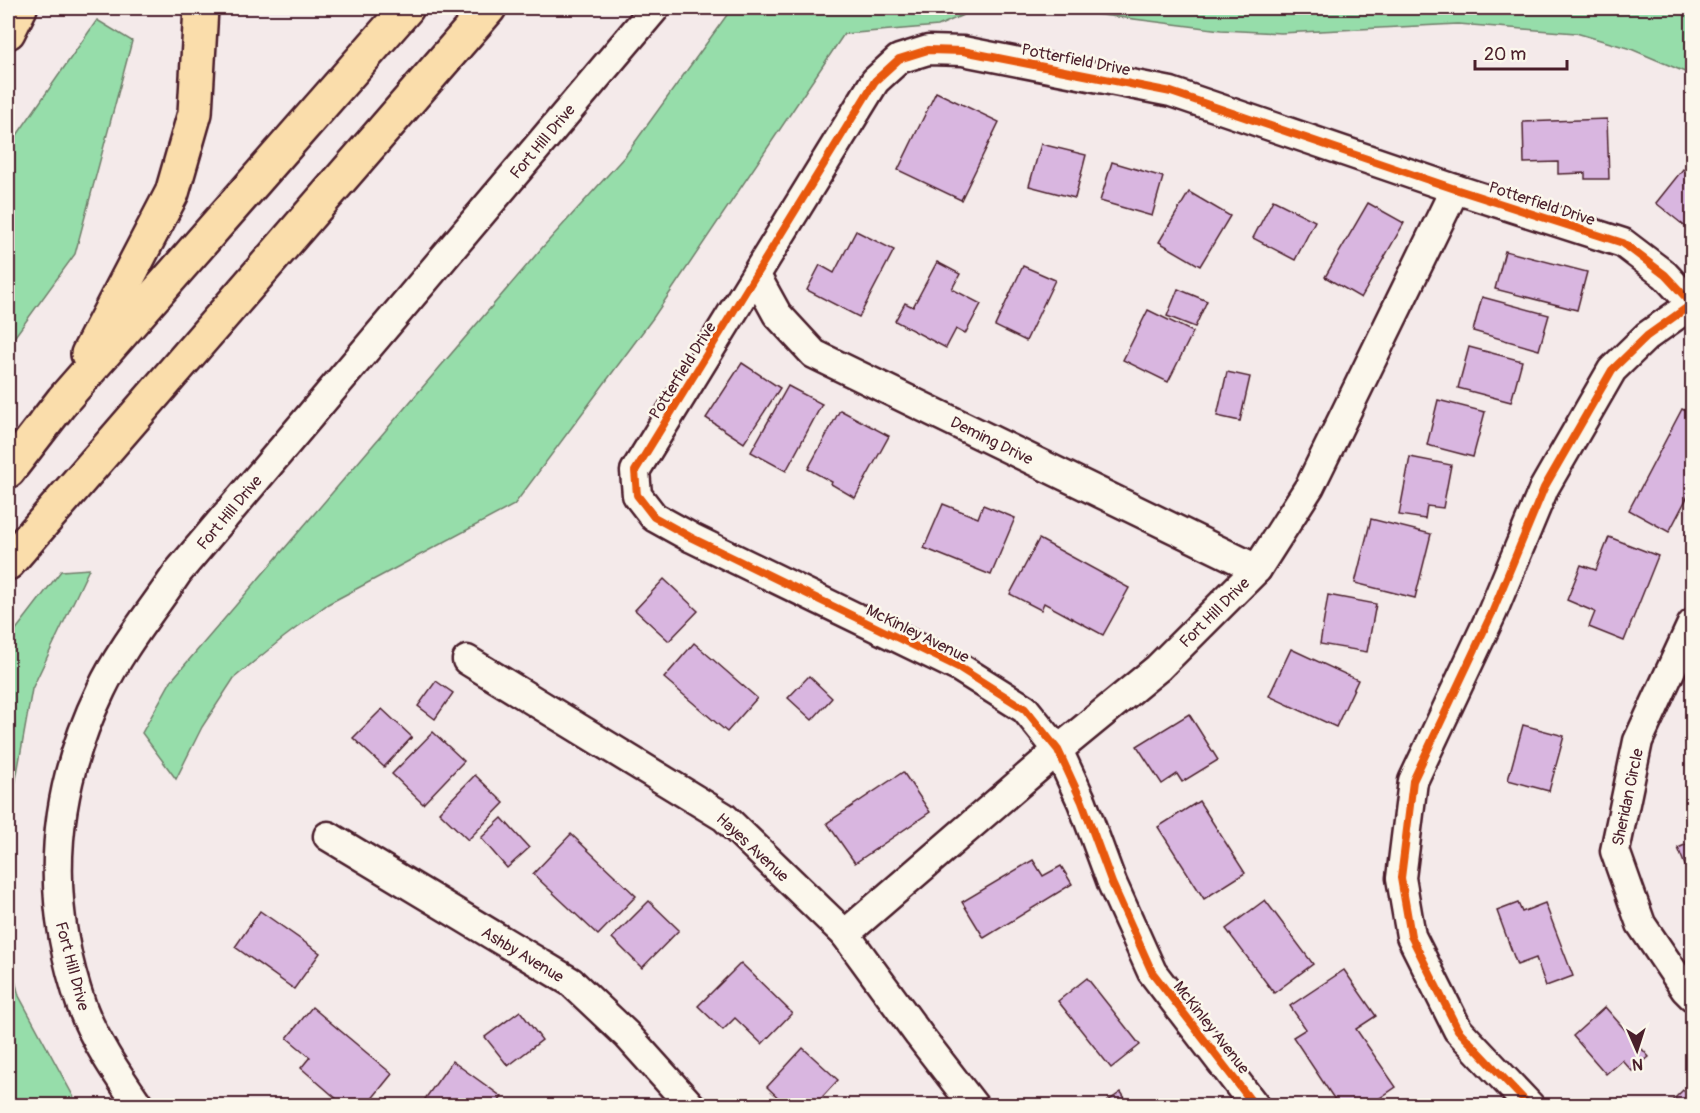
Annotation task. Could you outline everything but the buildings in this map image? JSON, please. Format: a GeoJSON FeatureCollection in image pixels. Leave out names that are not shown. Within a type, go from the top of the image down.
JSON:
{"type":"FeatureCollection","features":[{"type":"Feature","properties":{"kind":"main road"},"geometry":{"type":"LineString","coordinates":[[8,32],[20,8]]}},
{"type":"Feature","properties":{"kind":"main road"},"geometry":{"type":"LineString","coordinates":[[63,400],[172,193],[195,113],[201,8]]}},
{"type":"Feature","properties":{"kind":"main road"},"geometry":{"type":"LineString","coordinates":[[8,471],[63,400],[407,8]]}},
{"type":"Feature","properties":{"kind":"main road"},"geometry":{"type":"LineString","coordinates":[[8,563],[489,8]]}},
{"type":"Feature","properties":{"kind":"street","name":"Fort Hill Drive"},"geometry":{"type":"LineString","coordinates":[[139,1106],[98,1041],[82,1008],[66,951],[59,913],[57,853],[63,806],[72,763],[102,689],[123,652],[178,573],[655,8]]}},
{"type":"Feature","properties":{"kind":"street","name":"Potterfield Drive"},"geometry":{"type":"LineString","coordinates":[[635,471],[875,81],[899,59],[928,50],[963,51],[1171,92],[1455,189],[1623,243],[1665,274],[1692,304]]}},
{"type":"Feature","properties":{"kind":"street","name":"Fort Hill Drive"},"geometry":{"type":"LineString","coordinates":[[845,934],[1058,750],[1158,668],[1257,569],[1310,486],[1455,189]]}},
{"type":"Feature","properties":{"kind":"street","name":"Deming Drive"},"geometry":{"type":"LineString","coordinates":[[756,276],[777,314],[814,354],[1257,569]]}},
{"type":"Feature","properties":{"kind":"street"},"geometry":{"type":"LineString","coordinates":[[1530,1106],[1458,1030],[1411,936],[1401,878],[1413,781],[1492,613],[1544,488],[1612,370],[1647,336],[1692,304]]}},
{"type":"Feature","properties":{"kind":"street","name":"McKinley Avenue"},"geometry":{"type":"LineString","coordinates":[[635,471],[637,495],[654,517],[960,668],[1024,709],[1058,750],[1082,802],[1112,883],[1152,972],[1255,1106]]}},
{"type":"Feature","properties":{"kind":"street","name":"Sheridan Circle"},"geometry":{"type":"LineString","coordinates":[[1692,624],[1638,741],[1615,851],[1641,924],[1692,996]]}},
{"type":"Feature","properties":{"kind":"street","name":"Hayes Avenue"},"geometry":{"type":"LineString","coordinates":[[467,660],[724,817],[845,934],[974,1106]]}},
{"type":"Feature","properties":{"kind":"street","name":"Ashby Avenue"},"geometry":{"type":"LineString","coordinates":[[328,836],[571,982],[627,1035],[691,1106]]}},
{"type":"Feature","properties":{"kind":"green space"},"geometry":{"type":"Polygon","coordinates":[[[732,8],[979,8],[938,26],[844,34],[653,318],[514,505],[328,604],[283,638],[234,678],[202,727],[176,779],[142,733],[171,681],[541,249],[625,156],[732,8]]]}},
{"type":"Feature","properties":{"kind":"green space"},"geometry":{"type":"Polygon","coordinates":[[[1046,8],[1692,8],[1692,75],[1631,49],[1576,33],[1458,24],[1281,33],[1221,30],[1046,8]]]}},
{"type":"Feature","properties":{"kind":"green space"},"geometry":{"type":"Polygon","coordinates":[[[97,20],[132,41],[75,254],[8,346],[8,148],[97,20]]]}},
{"type":"Feature","properties":{"kind":"green space"},"geometry":{"type":"Polygon","coordinates":[[[89,569],[32,689],[10,813],[8,862],[8,640],[61,571],[89,569]]]}},
{"type":"Feature","properties":{"kind":"green space"},"geometry":{"type":"Polygon","coordinates":[[[8,953],[19,996],[78,1105],[8,1105],[8,953]]]}},
{"type":"Feature","properties":{"kind":"cycle path"},"geometry":{"type":"LineString","coordinates":[[1255,1106],[1152,972],[1112,883],[1082,802],[1058,750],[1025,709],[960,668],[692,538],[654,517],[637,495],[635,471],[875,81],[899,59],[928,50],[963,51],[1171,92],[1455,189],[1623,243],[1665,275],[1692,304],[1647,336],[1612,370],[1544,488],[1492,613],[1413,781],[1401,878],[1411,936],[1458,1030],[1530,1106]]}}]}
